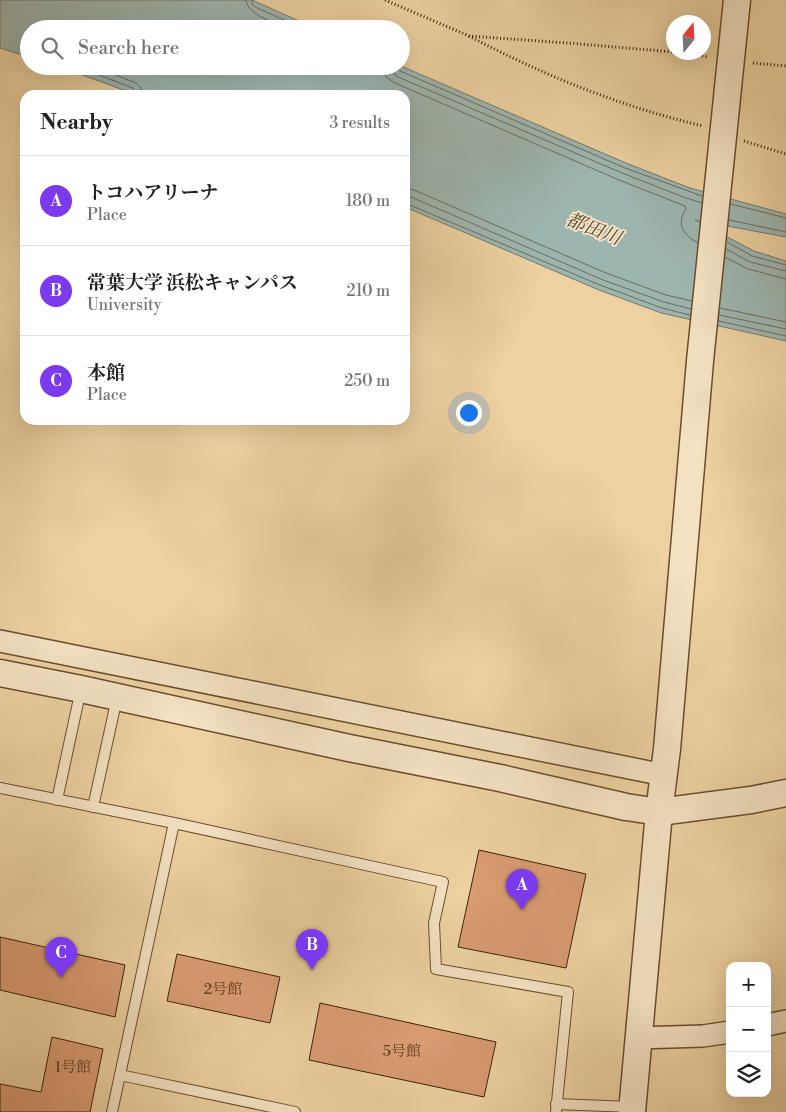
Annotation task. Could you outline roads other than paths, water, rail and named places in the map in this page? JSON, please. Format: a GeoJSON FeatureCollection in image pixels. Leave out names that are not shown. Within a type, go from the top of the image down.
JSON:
{"type":"FeatureCollection","features":[{"type":"Feature","properties":{"kind":"street"},"geometry":{"type":"LineString","coordinates":[[632,1110],[659,812],[669,730],[700,361],[737,0]]}},
{"type":"Feature","properties":{"kind":"street"},"geometry":{"type":"LineString","coordinates":[[0,641],[664,775]]}},
{"type":"Feature","properties":{"kind":"street"},"geometry":{"type":"LineString","coordinates":[[0,674],[500,778],[626,807],[659,812],[751,800],[786,793]]}},
{"type":"Feature","properties":{"kind":"street"},"geometry":{"type":"LineString","coordinates":[[771,1024],[786,1022]]}},
{"type":"Feature","properties":{"kind":"street"},"geometry":{"type":"LineString","coordinates":[[638,1038],[703,1036],[726,1033]]}},
{"type":"Feature","properties":{"kind":"lane"},"geometry":{"type":"LineString","coordinates":[[57,800],[81,690]]}},
{"type":"Feature","properties":{"kind":"lane"},"geometry":{"type":"LineString","coordinates":[[93,807],[117,698]]}},
{"type":"Feature","properties":{"kind":"lane"},"geometry":{"type":"LineString","coordinates":[[0,788],[174,823],[443,882],[434,923],[436,970],[568,992],[556,1108],[632,1110]]}},
{"type":"Feature","properties":{"kind":"lane"},"geometry":{"type":"LineString","coordinates":[[112,1112],[174,823]]}},
{"type":"Feature","properties":{"kind":"lane"},"geometry":{"type":"LineString","coordinates":[[120,1075],[295,1112]]}},
{"type":"Feature","properties":{"kind":"water"},"geometry":{"type":"Polygon","coordinates":[[[0,0],[252,0],[297,20],[20,20],[20,54],[0,48],[0,0]]]}},
{"type":"Feature","properties":{"kind":"water","name":"都田川"},"geometry":{"type":"Polygon","coordinates":[[[410,70],[626,163],[690,188],[786,214],[786,237],[695,220],[754,251],[786,261],[786,341],[661,313],[599,290],[410,209],[410,90],[123,90],[83,75],[410,75],[410,70]]]}},
{"type":"Feature","properties":{"kind":"place","name":"トコハアリーナ"},"geometry":{"type":"Point","coordinates":[522,910]}},
{"type":"Feature","properties":{"kind":"place","name":"常葉大学 浜松キャンパス"},"geometry":{"type":"Point","coordinates":[312,970]}},
{"type":"Feature","properties":{"kind":"place","name":"本館"},"geometry":{"type":"Point","coordinates":[61,978]}}]}
